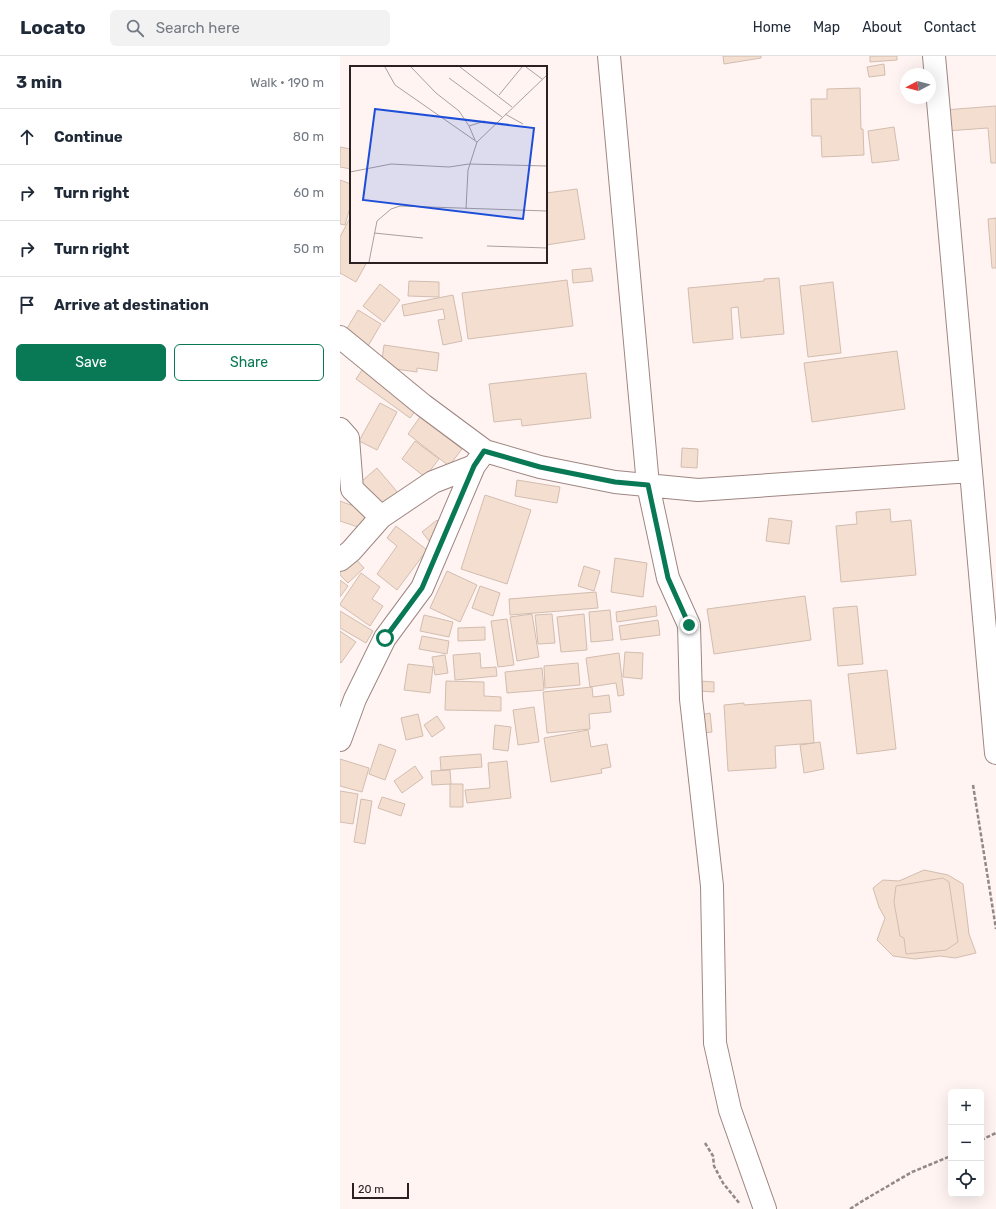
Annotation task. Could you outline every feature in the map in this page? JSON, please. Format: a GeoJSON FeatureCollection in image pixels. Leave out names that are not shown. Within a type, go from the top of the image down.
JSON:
{"type":"FeatureCollection","features":[{"type":"Feature","properties":{"kind":"street"},"geometry":{"type":"LineString","coordinates":[[609,56],[648,485],[668,578],[689,625],[691,699],[712,886],[715,1042],[730,1110],[765,1209]]}},
{"type":"Feature","properties":{"kind":"street"},"geometry":{"type":"LineString","coordinates":[[934,56],[996,753]]}},
{"type":"Feature","properties":{"kind":"street"},"geometry":{"type":"LineString","coordinates":[[340,337],[423,405],[479,459]]}},
{"type":"Feature","properties":{"kind":"street"},"geometry":{"type":"LineString","coordinates":[[340,429],[348,438],[352,489],[381,517]]}},
{"type":"Feature","properties":{"kind":"street"},"geometry":{"type":"LineString","coordinates":[[340,740],[355,699],[385,638],[422,588],[479,459]]}},
{"type":"Feature","properties":{"kind":"street"},"geometry":{"type":"LineString","coordinates":[[340,560],[351,551],[381,517],[433,482],[479,459],[540,467],[615,482],[698,490],[971,471]]}},
{"type":"Feature","properties":{"kind":"path"},"geometry":{"type":"LineString","coordinates":[[973,785],[996,929]]}},
{"type":"Feature","properties":{"kind":"path"},"geometry":{"type":"LineString","coordinates":[[984,1139],[996,1133]]}},
{"type":"Feature","properties":{"kind":"path"},"geometry":{"type":"LineString","coordinates":[[705,1143],[712,1156],[714,1166],[723,1183],[744,1209]]}},
{"type":"Feature","properties":{"kind":"path"},"geometry":{"type":"LineString","coordinates":[[850,1209],[912,1172],[948,1157]]}},
{"type":"Feature","properties":{"kind":"building"},"geometry":{"type":"Polygon","coordinates":[[[723,56],[761,56],[761,58],[724,64],[723,56]]]}},
{"type":"Feature","properties":{"kind":"building"},"geometry":{"type":"Polygon","coordinates":[[[870,56],[897,56],[897,60],[870,62],[870,56]]]}},
{"type":"Feature","properties":{"kind":"building"},"geometry":{"type":"Polygon","coordinates":[[[884,64],[885,75],[869,77],[867,67],[884,64]]]}},
{"type":"Feature","properties":{"kind":"building"},"geometry":{"type":"Polygon","coordinates":[[[860,88],[861,129],[863,129],[864,155],[822,157],[821,136],[812,136],[811,99],[827,99],[827,89],[860,88]]]}},
{"type":"Feature","properties":{"kind":"building"},"geometry":{"type":"Polygon","coordinates":[[[996,106],[996,163],[991,163],[988,128],[946,131],[944,110],[996,106]]]}},
{"type":"Feature","properties":{"kind":"building"},"geometry":{"type":"Polygon","coordinates":[[[894,127],[899,160],[872,163],[868,131],[894,127]]]}},
{"type":"Feature","properties":{"kind":"building"},"geometry":{"type":"Polygon","coordinates":[[[340,147],[350,149],[350,169],[340,167],[340,147]]]}},
{"type":"Feature","properties":{"kind":"building"},"geometry":{"type":"Polygon","coordinates":[[[340,180],[350,184],[350,208],[345,225],[340,224],[340,180]]]}},
{"type":"Feature","properties":{"kind":"building"},"geometry":{"type":"Polygon","coordinates":[[[577,189],[585,239],[547,245],[547,193],[577,189]]]}},
{"type":"Feature","properties":{"kind":"building"},"geometry":{"type":"Polygon","coordinates":[[[350,218],[350,263],[366,263],[356,282],[340,273],[340,237],[350,218]]]}},
{"type":"Feature","properties":{"kind":"building"},"geometry":{"type":"Polygon","coordinates":[[[996,218],[996,268],[992,268],[988,219],[996,218]]]}},
{"type":"Feature","properties":{"kind":"building"},"geometry":{"type":"Polygon","coordinates":[[[591,268],[593,281],[573,283],[572,270],[591,268]]]}},
{"type":"Feature","properties":{"kind":"building"},"geometry":{"type":"Polygon","coordinates":[[[779,278],[784,334],[741,338],[738,307],[731,308],[733,339],[693,343],[688,288],[764,281],[764,279],[779,278]]]}},
{"type":"Feature","properties":{"kind":"building"},"geometry":{"type":"Polygon","coordinates":[[[567,280],[573,326],[468,339],[462,293],[567,280]]]}},
{"type":"Feature","properties":{"kind":"building"},"geometry":{"type":"Polygon","coordinates":[[[409,281],[439,282],[439,297],[408,296],[409,281]]]}},
{"type":"Feature","properties":{"kind":"building"},"geometry":{"type":"Polygon","coordinates":[[[833,282],[841,353],[808,357],[800,286],[833,282]]]}},
{"type":"Feature","properties":{"kind":"building"},"geometry":{"type":"Polygon","coordinates":[[[380,284],[400,300],[384,322],[363,306],[380,284]]]}},
{"type":"Feature","properties":{"kind":"building"},"geometry":{"type":"Polygon","coordinates":[[[453,295],[462,341],[443,345],[438,320],[445,319],[443,309],[404,316],[402,305],[453,295]]]}},
{"type":"Feature","properties":{"kind":"building"},"geometry":{"type":"Polygon","coordinates":[[[358,310],[381,324],[368,346],[345,332],[358,310]]]}},
{"type":"Feature","properties":{"kind":"building"},"geometry":{"type":"Polygon","coordinates":[[[384,345],[439,353],[437,371],[417,368],[417,372],[381,367],[384,345]]]}},
{"type":"Feature","properties":{"kind":"building"},"geometry":{"type":"Polygon","coordinates":[[[897,351],[905,409],[812,422],[804,363],[897,351]]]}},
{"type":"Feature","properties":{"kind":"building"},"geometry":{"type":"Polygon","coordinates":[[[364,367],[419,406],[410,418],[356,379],[364,367]]]}},
{"type":"Feature","properties":{"kind":"building"},"geometry":{"type":"Polygon","coordinates":[[[586,373],[591,418],[522,426],[521,419],[494,422],[489,384],[586,373]]]}},
{"type":"Feature","properties":{"kind":"building"},"geometry":{"type":"Polygon","coordinates":[[[380,403],[397,412],[377,450],[359,441],[380,403]]]}},
{"type":"Feature","properties":{"kind":"building"},"geometry":{"type":"Polygon","coordinates":[[[420,417],[462,449],[449,466],[408,434],[420,417]]]}},
{"type":"Feature","properties":{"kind":"building"},"geometry":{"type":"Polygon","coordinates":[[[415,441],[439,459],[425,477],[402,459],[415,441]]]}},
{"type":"Feature","properties":{"kind":"building"},"geometry":{"type":"Polygon","coordinates":[[[682,448],[698,449],[697,468],[681,467],[682,448]]]}},
{"type":"Feature","properties":{"kind":"building"},"geometry":{"type":"Polygon","coordinates":[[[377,468],[399,494],[378,512],[356,486],[377,468]]]}},
{"type":"Feature","properties":{"kind":"building"},"geometry":{"type":"Polygon","coordinates":[[[517,480],[560,487],[557,503],[515,496],[517,480]]]}},
{"type":"Feature","properties":{"kind":"building"},"geometry":{"type":"Polygon","coordinates":[[[485,495],[531,510],[507,584],[461,569],[485,495]]]}},
{"type":"Feature","properties":{"kind":"building"},"geometry":{"type":"Polygon","coordinates":[[[340,501],[370,512],[364,529],[340,521],[340,501]]]}},
{"type":"Feature","properties":{"kind":"building"},"geometry":{"type":"Polygon","coordinates":[[[890,509],[891,522],[911,520],[916,575],[841,582],[836,526],[857,524],[856,512],[890,509]]]}},
{"type":"Feature","properties":{"kind":"building"},"geometry":{"type":"Polygon","coordinates":[[[769,518],[792,521],[789,544],[766,541],[769,518]]]}},
{"type":"Feature","properties":{"kind":"building"},"geometry":{"type":"Polygon","coordinates":[[[437,520],[444,530],[429,541],[422,532],[437,520]]]}},
{"type":"Feature","properties":{"kind":"building"},"geometry":{"type":"Polygon","coordinates":[[[396,526],[427,550],[397,590],[377,574],[397,546],[387,538],[396,526]]]}},
{"type":"Feature","properties":{"kind":"building"},"geometry":{"type":"Polygon","coordinates":[[[352,555],[364,568],[348,583],[340,575],[340,566],[352,555]]]}},
{"type":"Feature","properties":{"kind":"building"},"geometry":{"type":"Polygon","coordinates":[[[615,558],[647,563],[643,597],[611,592],[615,558]]]}},
{"type":"Feature","properties":{"kind":"building"},"geometry":{"type":"Polygon","coordinates":[[[584,566],[600,571],[594,591],[578,586],[584,566]]]}},
{"type":"Feature","properties":{"kind":"building"},"geometry":{"type":"Polygon","coordinates":[[[447,571],[477,585],[460,622],[430,608],[447,571]]]}},
{"type":"Feature","properties":{"kind":"building"},"geometry":{"type":"Polygon","coordinates":[[[361,573],[380,587],[372,599],[383,606],[370,626],[340,605],[361,573]]]}},
{"type":"Feature","properties":{"kind":"building"},"geometry":{"type":"Polygon","coordinates":[[[340,580],[348,586],[340,597],[340,580]]]}},
{"type":"Feature","properties":{"kind":"building"},"geometry":{"type":"Polygon","coordinates":[[[480,586],[500,593],[493,616],[472,608],[480,586]]]}},
{"type":"Feature","properties":{"kind":"building"},"geometry":{"type":"Polygon","coordinates":[[[596,592],[598,608],[510,615],[509,599],[596,592]]]}},
{"type":"Feature","properties":{"kind":"building"},"geometry":{"type":"Polygon","coordinates":[[[805,596],[811,640],[714,654],[707,609],[805,596]]]}},
{"type":"Feature","properties":{"kind":"building"},"geometry":{"type":"Polygon","coordinates":[[[656,606],[657,616],[617,622],[616,612],[656,606]]]}},
{"type":"Feature","properties":{"kind":"building"},"geometry":{"type":"Polygon","coordinates":[[[857,606],[863,664],[838,666],[833,608],[857,606]]]}},
{"type":"Feature","properties":{"kind":"building"},"geometry":{"type":"Polygon","coordinates":[[[610,610],[613,640],[591,642],[589,612],[610,610]]]}},
{"type":"Feature","properties":{"kind":"building"},"geometry":{"type":"Polygon","coordinates":[[[340,611],[373,631],[366,643],[340,628],[340,611]]]}},
{"type":"Feature","properties":{"kind":"building"},"geometry":{"type":"Polygon","coordinates":[[[532,614],[539,657],[517,661],[510,617],[532,614]]]}},
{"type":"Feature","properties":{"kind":"building"},"geometry":{"type":"Polygon","coordinates":[[[552,614],[555,643],[538,644],[535,615],[552,614]]]}},
{"type":"Feature","properties":{"kind":"building"},"geometry":{"type":"Polygon","coordinates":[[[584,614],[587,650],[561,652],[557,617],[584,614]]]}},
{"type":"Feature","properties":{"kind":"building"},"geometry":{"type":"Polygon","coordinates":[[[424,615],[453,622],[449,637],[420,631],[424,615]]]}},
{"type":"Feature","properties":{"kind":"building"},"geometry":{"type":"Polygon","coordinates":[[[507,619],[514,665],[498,667],[491,621],[507,619]]]}},
{"type":"Feature","properties":{"kind":"building"},"geometry":{"type":"Polygon","coordinates":[[[658,620],[660,635],[621,640],[619,626],[658,620]]]}},
{"type":"Feature","properties":{"kind":"building"},"geometry":{"type":"Polygon","coordinates":[[[485,627],[485,640],[458,641],[458,628],[485,627]]]}},
{"type":"Feature","properties":{"kind":"building"},"geometry":{"type":"Polygon","coordinates":[[[340,631],[356,642],[341,663],[340,662],[340,631]]]}},
{"type":"Feature","properties":{"kind":"building"},"geometry":{"type":"Polygon","coordinates":[[[422,636],[449,641],[447,654],[419,649],[422,636]]]}},
{"type":"Feature","properties":{"kind":"building"},"geometry":{"type":"Polygon","coordinates":[[[625,652],[643,653],[642,679],[623,677],[625,652]]]}},
{"type":"Feature","properties":{"kind":"building"},"geometry":{"type":"Polygon","coordinates":[[[480,653],[481,668],[496,667],[497,676],[455,680],[453,655],[480,653]]]}},
{"type":"Feature","properties":{"kind":"building"},"geometry":{"type":"Polygon","coordinates":[[[619,653],[624,695],[618,696],[616,683],[590,687],[586,658],[619,653]]]}},
{"type":"Feature","properties":{"kind":"building"},"geometry":{"type":"Polygon","coordinates":[[[445,655],[448,673],[435,675],[432,657],[445,655]]]}},
{"type":"Feature","properties":{"kind":"building"},"geometry":{"type":"Polygon","coordinates":[[[578,663],[580,685],[545,688],[544,666],[578,663]]]}},
{"type":"Feature","properties":{"kind":"building"},"geometry":{"type":"Polygon","coordinates":[[[408,664],[433,667],[430,693],[404,690],[408,664]]]}},
{"type":"Feature","properties":{"kind":"building"},"geometry":{"type":"Polygon","coordinates":[[[542,668],[544,690],[507,693],[505,672],[542,668]]]}},
{"type":"Feature","properties":{"kind":"building"},"geometry":{"type":"Polygon","coordinates":[[[887,670],[896,749],[857,754],[848,674],[887,670]]]}},
{"type":"Feature","properties":{"kind":"building"},"geometry":{"type":"Polygon","coordinates":[[[446,681],[484,682],[484,696],[501,697],[501,711],[445,710],[446,681]]]}},
{"type":"Feature","properties":{"kind":"building"},"geometry":{"type":"Polygon","coordinates":[[[700,681],[714,682],[714,692],[699,691],[700,681]]]}},
{"type":"Feature","properties":{"kind":"building"},"geometry":{"type":"Polygon","coordinates":[[[592,687],[593,697],[609,695],[611,712],[589,714],[590,729],[547,733],[543,692],[592,687]]]}},
{"type":"Feature","properties":{"kind":"building"},"geometry":{"type":"Polygon","coordinates":[[[811,700],[814,743],[775,746],[776,768],[728,771],[724,705],[811,700]]]}},
{"type":"Feature","properties":{"kind":"building"},"geometry":{"type":"Polygon","coordinates":[[[534,707],[539,742],[518,745],[513,710],[534,707]]]}},
{"type":"Feature","properties":{"kind":"building"},"geometry":{"type":"Polygon","coordinates":[[[710,713],[712,732],[703,733],[700,715],[710,713]]]}},
{"type":"Feature","properties":{"kind":"building"},"geometry":{"type":"Polygon","coordinates":[[[418,714],[423,736],[406,740],[401,718],[418,714]]]}},
{"type":"Feature","properties":{"kind":"building"},"geometry":{"type":"Polygon","coordinates":[[[437,716],[445,728],[432,737],[424,725],[437,716]]]}},
{"type":"Feature","properties":{"kind":"building"},"geometry":{"type":"Polygon","coordinates":[[[495,725],[511,727],[508,751],[493,749],[495,725]]]}},
{"type":"Feature","properties":{"kind":"building"},"geometry":{"type":"Polygon","coordinates":[[[588,730],[591,747],[607,744],[611,767],[601,769],[602,773],[551,782],[544,738],[588,730]]]}},
{"type":"Feature","properties":{"kind":"building"},"geometry":{"type":"Polygon","coordinates":[[[820,742],[824,769],[804,773],[800,745],[820,742]]]}},
{"type":"Feature","properties":{"kind":"building"},"geometry":{"type":"Polygon","coordinates":[[[379,744],[396,750],[385,780],[369,774],[379,744]]]}},
{"type":"Feature","properties":{"kind":"building"},"geometry":{"type":"Polygon","coordinates":[[[481,754],[482,767],[441,770],[440,757],[481,754]]]}},
{"type":"Feature","properties":{"kind":"building"},"geometry":{"type":"Polygon","coordinates":[[[340,759],[369,768],[362,792],[340,786],[340,759]]]}},
{"type":"Feature","properties":{"kind":"building"},"geometry":{"type":"Polygon","coordinates":[[[507,761],[511,798],[467,803],[465,790],[490,788],[488,763],[507,761]]]}},
{"type":"Feature","properties":{"kind":"building"},"geometry":{"type":"Polygon","coordinates":[[[415,766],[423,778],[402,793],[394,781],[415,766]]]}},
{"type":"Feature","properties":{"kind":"building"},"geometry":{"type":"Polygon","coordinates":[[[450,770],[451,784],[432,785],[431,771],[450,770]]]}},
{"type":"Feature","properties":{"kind":"building"},"geometry":{"type":"Polygon","coordinates":[[[450,784],[463,784],[463,807],[450,807],[450,784]]]}},
{"type":"Feature","properties":{"kind":"building"},"geometry":{"type":"Polygon","coordinates":[[[340,791],[358,794],[353,824],[340,822],[340,791]]]}},
{"type":"Feature","properties":{"kind":"building"},"geometry":{"type":"Polygon","coordinates":[[[382,797],[405,804],[401,816],[378,808],[382,797]]]}},
{"type":"Feature","properties":{"kind":"building"},"geometry":{"type":"Polygon","coordinates":[[[361,799],[372,801],[365,844],[354,842],[361,799]]]}},
{"type":"Feature","properties":{"kind":"building"},"geometry":{"type":"Polygon","coordinates":[[[924,870],[948,875],[963,884],[969,934],[976,953],[955,958],[940,956],[915,959],[893,956],[877,940],[885,918],[879,907],[873,888],[883,880],[899,881],[924,870]]]}},
{"type":"Feature","properties":{"kind":"building"},"geometry":{"type":"Polygon","coordinates":[[[943,878],[949,882],[958,942],[946,950],[906,954],[904,938],[900,936],[894,902],[896,886],[943,878]]]}},
{"type":"Feature","properties":{"kind":"route"},"geometry":{"type":"LineString","coordinates":[[385,638],[422,588],[474,466],[484,451],[540,467],[615,482],[648,485],[668,578],[689,625]]}}]}
